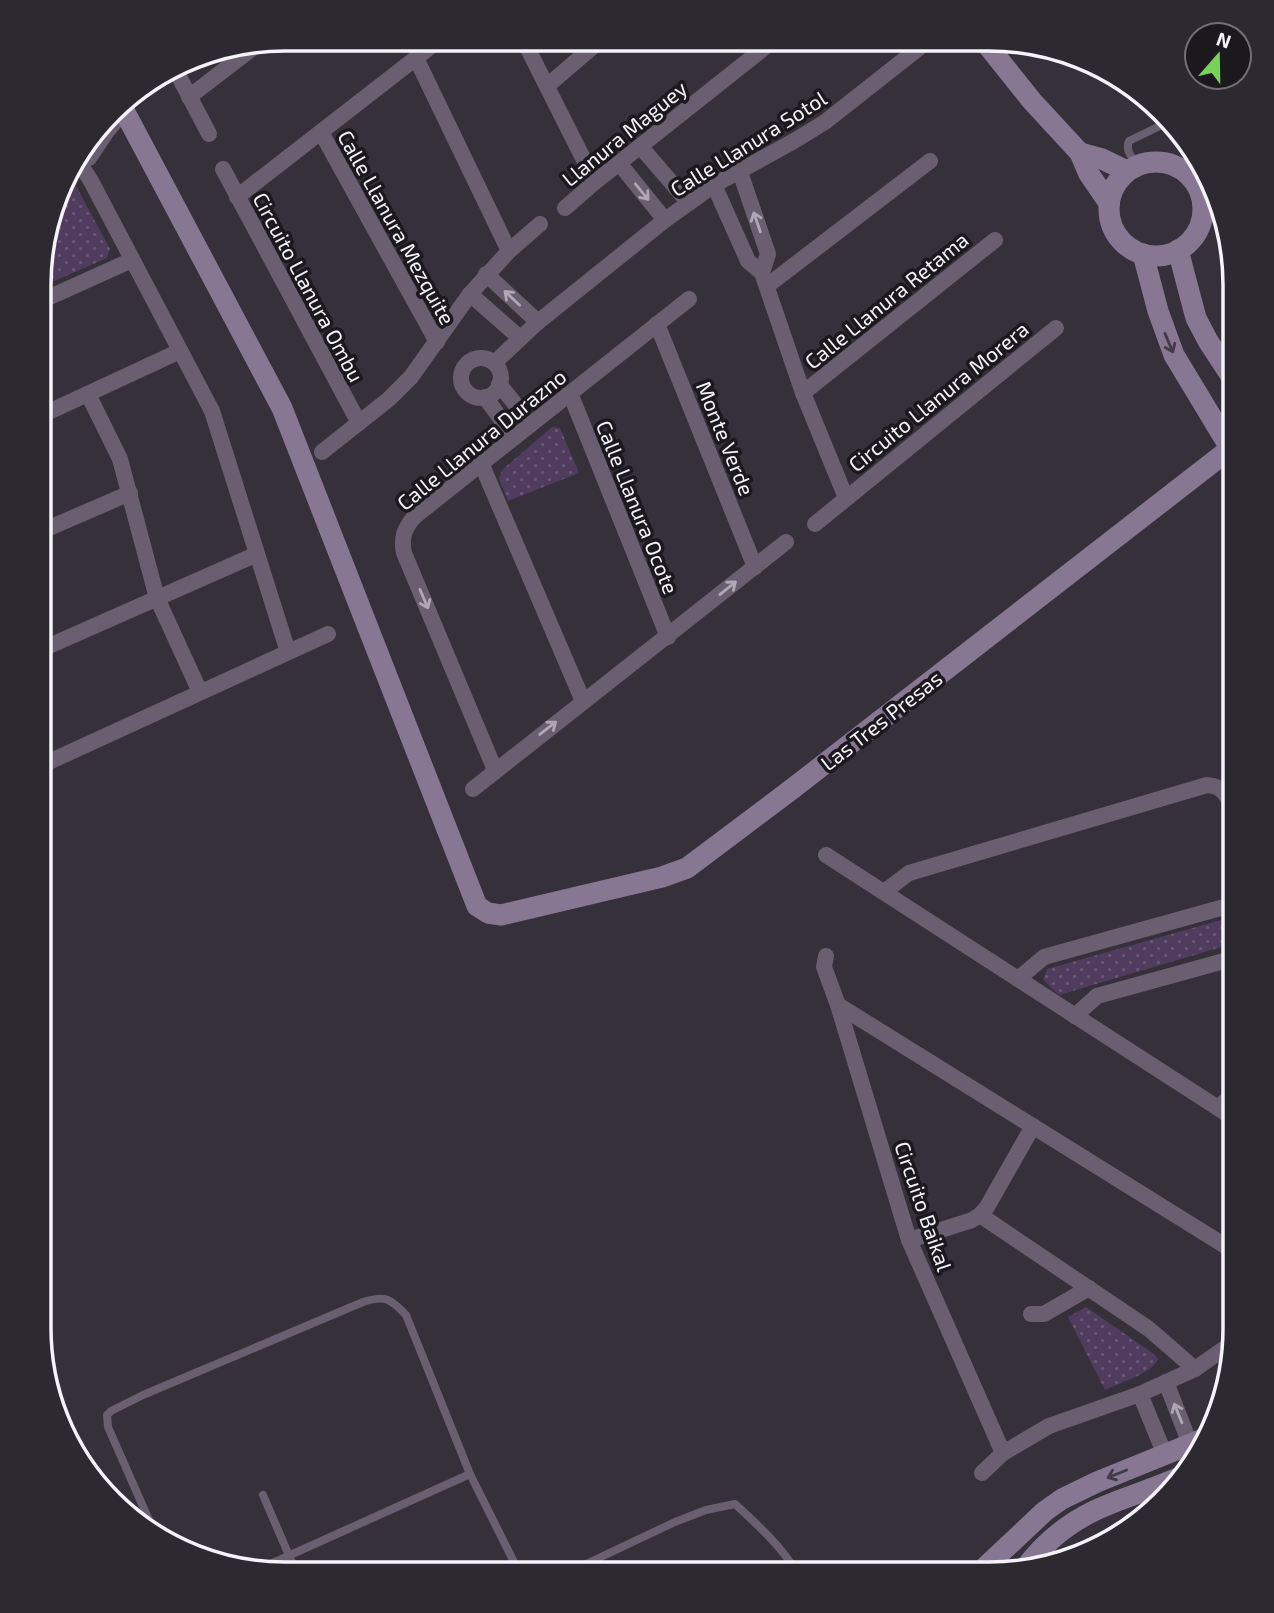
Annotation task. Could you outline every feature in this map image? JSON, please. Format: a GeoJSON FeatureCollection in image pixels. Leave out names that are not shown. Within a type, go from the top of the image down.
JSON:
{"type":"FeatureCollection","features":[{"type":"Feature","properties":{"kind":"street"},"geometry":{"type":"LineString","coordinates":[[237,197],[425,51]]}},
{"type":"Feature","properties":{"kind":"street"},"geometry":{"type":"LineString","coordinates":[[529,51],[595,182]]}},
{"type":"Feature","properties":{"kind":"street"},"geometry":{"type":"LineString","coordinates":[[547,86],[588,51]]}},
{"type":"Feature","properties":{"kind":"street","name":"Llanura Maguey"},"geometry":{"type":"LineString","coordinates":[[565,208],[760,51]]}},
{"type":"Feature","properties":{"kind":"street","name":"Calle Llanura Sotol"},"geometry":{"type":"LineString","coordinates":[[494,363],[520,338],[665,220],[714,185],[825,121],[915,51]]}},
{"type":"Feature","properties":{"kind":"street"},"geometry":{"type":"LineString","coordinates":[[992,51],[1032,101],[1080,152],[1089,174],[1109,203]]}},
{"type":"Feature","properties":{"kind":"street"},"geometry":{"type":"LineString","coordinates":[[190,97],[244,54]]}},
{"type":"Feature","properties":{"kind":"street"},"geometry":{"type":"LineString","coordinates":[[416,58],[509,251]]}},
{"type":"Feature","properties":{"kind":"street"},"geometry":{"type":"LineString","coordinates":[[179,77],[209,134]]}},
{"type":"Feature","properties":{"kind":"street","name":"Las Tres Presas"},"geometry":{"type":"LineString","coordinates":[[125,115],[282,408],[477,906],[488,913],[501,915],[662,877],[687,868],[1223,458]]}},
{"type":"Feature","properties":{"kind":"street","name":"Calle Llanura Mezquite"},"geometry":{"type":"LineString","coordinates":[[321,132],[437,341]]}},
{"type":"Feature","properties":{"kind":"street"},"geometry":{"type":"LineString","coordinates":[[640,146],[689,203]]}},
{"type":"Feature","properties":{"kind":"street"},"geometry":{"type":"LineString","coordinates":[[1080,152],[1132,168]]}},
{"type":"Feature","properties":{"kind":"street"},"geometry":{"type":"LineString","coordinates":[[765,279],[930,160]]}},
{"type":"Feature","properties":{"kind":"street"},"geometry":{"type":"LineString","coordinates":[[1205,196],[1189,175],[1176,166],[1164,162],[1150,162],[1132,168],[1118,180],[1112,191],[1109,216],[1113,229],[1131,249],[1155,256],[1167,254],[1190,242],[1198,230],[1206,198]]}},
{"type":"Feature","properties":{"kind":"street"},"geometry":{"type":"LineString","coordinates":[[619,163],[665,220]]}},
{"type":"Feature","properties":{"kind":"street"},"geometry":{"type":"LineString","coordinates":[[1176,166],[1189,163]]}},
{"type":"Feature","properties":{"kind":"street"},"geometry":{"type":"LineString","coordinates":[[82,168],[212,411],[288,652]]}},
{"type":"Feature","properties":{"kind":"street","name":"Circuito Llanura Ombu"},"geometry":{"type":"LineString","coordinates":[[223,169],[359,423]]}},
{"type":"Feature","properties":{"kind":"street","name":"Circuito Llanura Morera"},"geometry":{"type":"LineString","coordinates":[[740,172],[768,254],[765,279]]}},
{"type":"Feature","properties":{"kind":"street","name":"Circuito Llanura Morera"},"geometry":{"type":"LineString","coordinates":[[714,185],[748,261],[765,279],[803,393],[846,498]]}},
{"type":"Feature","properties":{"kind":"street","name":"Circuito Llanura Ombu"},"geometry":{"type":"LineString","coordinates":[[322,452],[389,399],[411,377],[486,274],[540,224]]}},
{"type":"Feature","properties":{"kind":"street","name":"Calle Llanura Retama"},"geometry":{"type":"LineString","coordinates":[[803,393],[995,240]]}},
{"type":"Feature","properties":{"kind":"street"},"geometry":{"type":"LineString","coordinates":[[1178,250],[1196,318],[1223,362]]}},
{"type":"Feature","properties":{"kind":"street"},"geometry":{"type":"LineString","coordinates":[[1143,254],[1157,311],[1174,355],[1223,434]]}},
{"type":"Feature","properties":{"kind":"street"},"geometry":{"type":"LineString","coordinates":[[51,296],[132,260]]}},
{"type":"Feature","properties":{"kind":"street"},"geometry":{"type":"LineString","coordinates":[[486,274],[538,323]]}},
{"type":"Feature","properties":{"kind":"street"},"geometry":{"type":"LineString","coordinates":[[470,294],[520,338]]}},
{"type":"Feature","properties":{"kind":"street","name":"Calle Llanura Durazno"},"geometry":{"type":"LineString","coordinates":[[495,770],[404,553],[403,535],[414,517],[690,299]]}},
{"type":"Feature","properties":{"kind":"street"},"geometry":{"type":"LineString","coordinates":[[1157,311],[1191,300]]}},
{"type":"Feature","properties":{"kind":"street","name":"Monte Verde"},"geometry":{"type":"LineString","coordinates":[[657,324],[755,567]]}},
{"type":"Feature","properties":{"kind":"street","name":"Circuito Llanura Morera"},"geometry":{"type":"LineString","coordinates":[[815,524],[1056,328]]}},
{"type":"Feature","properties":{"kind":"street"},"geometry":{"type":"LineString","coordinates":[[51,411],[180,351]]}},
{"type":"Feature","properties":{"kind":"street"},"geometry":{"type":"LineString","coordinates":[[481,358],[494,363],[500,372],[499,384],[492,394],[485,397],[472,395],[461,380],[461,373],[464,367],[481,358]]}},
{"type":"Feature","properties":{"kind":"street"},"geometry":{"type":"LineString","coordinates":[[499,384],[531,424]]}},
{"type":"Feature","properties":{"kind":"street","name":"Calle Llanura Ocote"},"geometry":{"type":"LineString","coordinates":[[570,393],[668,637]]}},
{"type":"Feature","properties":{"kind":"street"},"geometry":{"type":"LineString","coordinates":[[88,394],[120,460],[157,598],[200,692]]}},
{"type":"Feature","properties":{"kind":"street"},"geometry":{"type":"LineString","coordinates":[[485,397],[514,438]]}},
{"type":"Feature","properties":{"kind":"street"},"geometry":{"type":"LineString","coordinates":[[481,463],[583,701]]}},
{"type":"Feature","properties":{"kind":"street"},"geometry":{"type":"LineString","coordinates":[[51,527],[130,493]]}},
{"type":"Feature","properties":{"kind":"street"},"geometry":{"type":"LineString","coordinates":[[473,789],[786,542]]}},
{"type":"Feature","properties":{"kind":"street"},"geometry":{"type":"LineString","coordinates":[[51,645],[257,554]]}},
{"type":"Feature","properties":{"kind":"street"},"geometry":{"type":"LineString","coordinates":[[51,761],[328,634]]}},
{"type":"Feature","properties":{"kind":"street"},"geometry":{"type":"LineString","coordinates":[[884,892],[909,873],[1207,785],[1217,786],[1223,791]]}},
{"type":"Feature","properties":{"kind":"street"},"geometry":{"type":"LineString","coordinates":[[826,855],[1223,1111]]}},
{"type":"Feature","properties":{"kind":"street"},"geometry":{"type":"LineString","coordinates":[[1018,979],[1045,957],[1223,908]]}},
{"type":"Feature","properties":{"kind":"street","name":"Circuito Baikal"},"geometry":{"type":"LineString","coordinates":[[826,956],[824,967],[909,1240],[1003,1453]]}},
{"type":"Feature","properties":{"kind":"street"},"geometry":{"type":"LineString","coordinates":[[1075,1016],[1097,996],[1223,961]]}},
{"type":"Feature","properties":{"kind":"street"},"geometry":{"type":"LineString","coordinates":[[838,1005],[1223,1245]]}},
{"type":"Feature","properties":{"kind":"street"},"geometry":{"type":"LineString","coordinates":[[1218,1108],[1223,1103]]}},
{"type":"Feature","properties":{"kind":"street"},"geometry":{"type":"LineString","coordinates":[[909,1240],[980,1215],[1033,1126]]}},
{"type":"Feature","properties":{"kind":"street"},"geometry":{"type":"LineString","coordinates":[[980,1215],[1149,1329],[1195,1369]]}},
{"type":"Feature","properties":{"kind":"street"},"geometry":{"type":"LineString","coordinates":[[1031,1314],[1044,1314],[1089,1288]]}},
{"type":"Feature","properties":{"kind":"street"},"geometry":{"type":"LineString","coordinates":[[982,1473],[1003,1453],[1049,1426],[1140,1394],[1195,1369],[1222,1349]]}},
{"type":"Feature","properties":{"kind":"street"},"geometry":{"type":"LineString","coordinates":[[1166,1382],[1195,1438]]}},
{"type":"Feature","properties":{"kind":"street"},"geometry":{"type":"LineString","coordinates":[[1140,1394],[1165,1455]]}},
{"type":"Feature","properties":{"kind":"street"},"geometry":{"type":"LineString","coordinates":[[991,1562],[1045,1511],[1062,1499],[1192,1444]]}},
{"type":"Feature","properties":{"kind":"street"},"geometry":{"type":"LineString","coordinates":[[1035,1558],[1051,1539],[1073,1522],[1164,1483]]}},
{"type":"Feature","properties":{"kind":"lane"},"geometry":{"type":"LineString","coordinates":[[1132,168],[1127,146],[1129,141],[1160,126]]}},
{"type":"Feature","properties":{"kind":"lane"},"geometry":{"type":"LineString","coordinates":[[148,1517],[108,1427],[107,1415],[111,1411],[350,1307],[377,1298],[390,1299],[406,1315],[470,1474],[514,1562]]}},
{"type":"Feature","properties":{"kind":"lane"},"geometry":{"type":"LineString","coordinates":[[275,1562],[470,1474]]}},
{"type":"Feature","properties":{"kind":"lane"},"geometry":{"type":"LineString","coordinates":[[263,1495],[291,1562]]}},
{"type":"Feature","properties":{"kind":"lane"},"geometry":{"type":"LineString","coordinates":[[591,1562],[676,1522],[706,1510],[735,1504],[761,1528],[790,1562]]}},
{"type":"Feature","properties":{"kind":"shaded area"},"geometry":{"type":"Polygon","coordinates":[[[75,184],[110,249],[107,258],[51,283],[59,225],[75,184]]]}},
{"type":"Feature","properties":{"kind":"shaded area"},"geometry":{"type":"Polygon","coordinates":[[[552,427],[560,428],[579,473],[508,501],[499,479],[502,470],[552,427]]]}},
{"type":"Feature","properties":{"kind":"shaded area"},"geometry":{"type":"Polygon","coordinates":[[[1223,919],[1223,947],[1059,995],[1043,980],[1047,969],[1223,919]]]}},
{"type":"Feature","properties":{"kind":"shaded area"},"geometry":{"type":"Polygon","coordinates":[[[1086,1307],[1154,1354],[1158,1359],[1155,1364],[1143,1373],[1105,1390],[1068,1317],[1086,1307]]]}}]}
